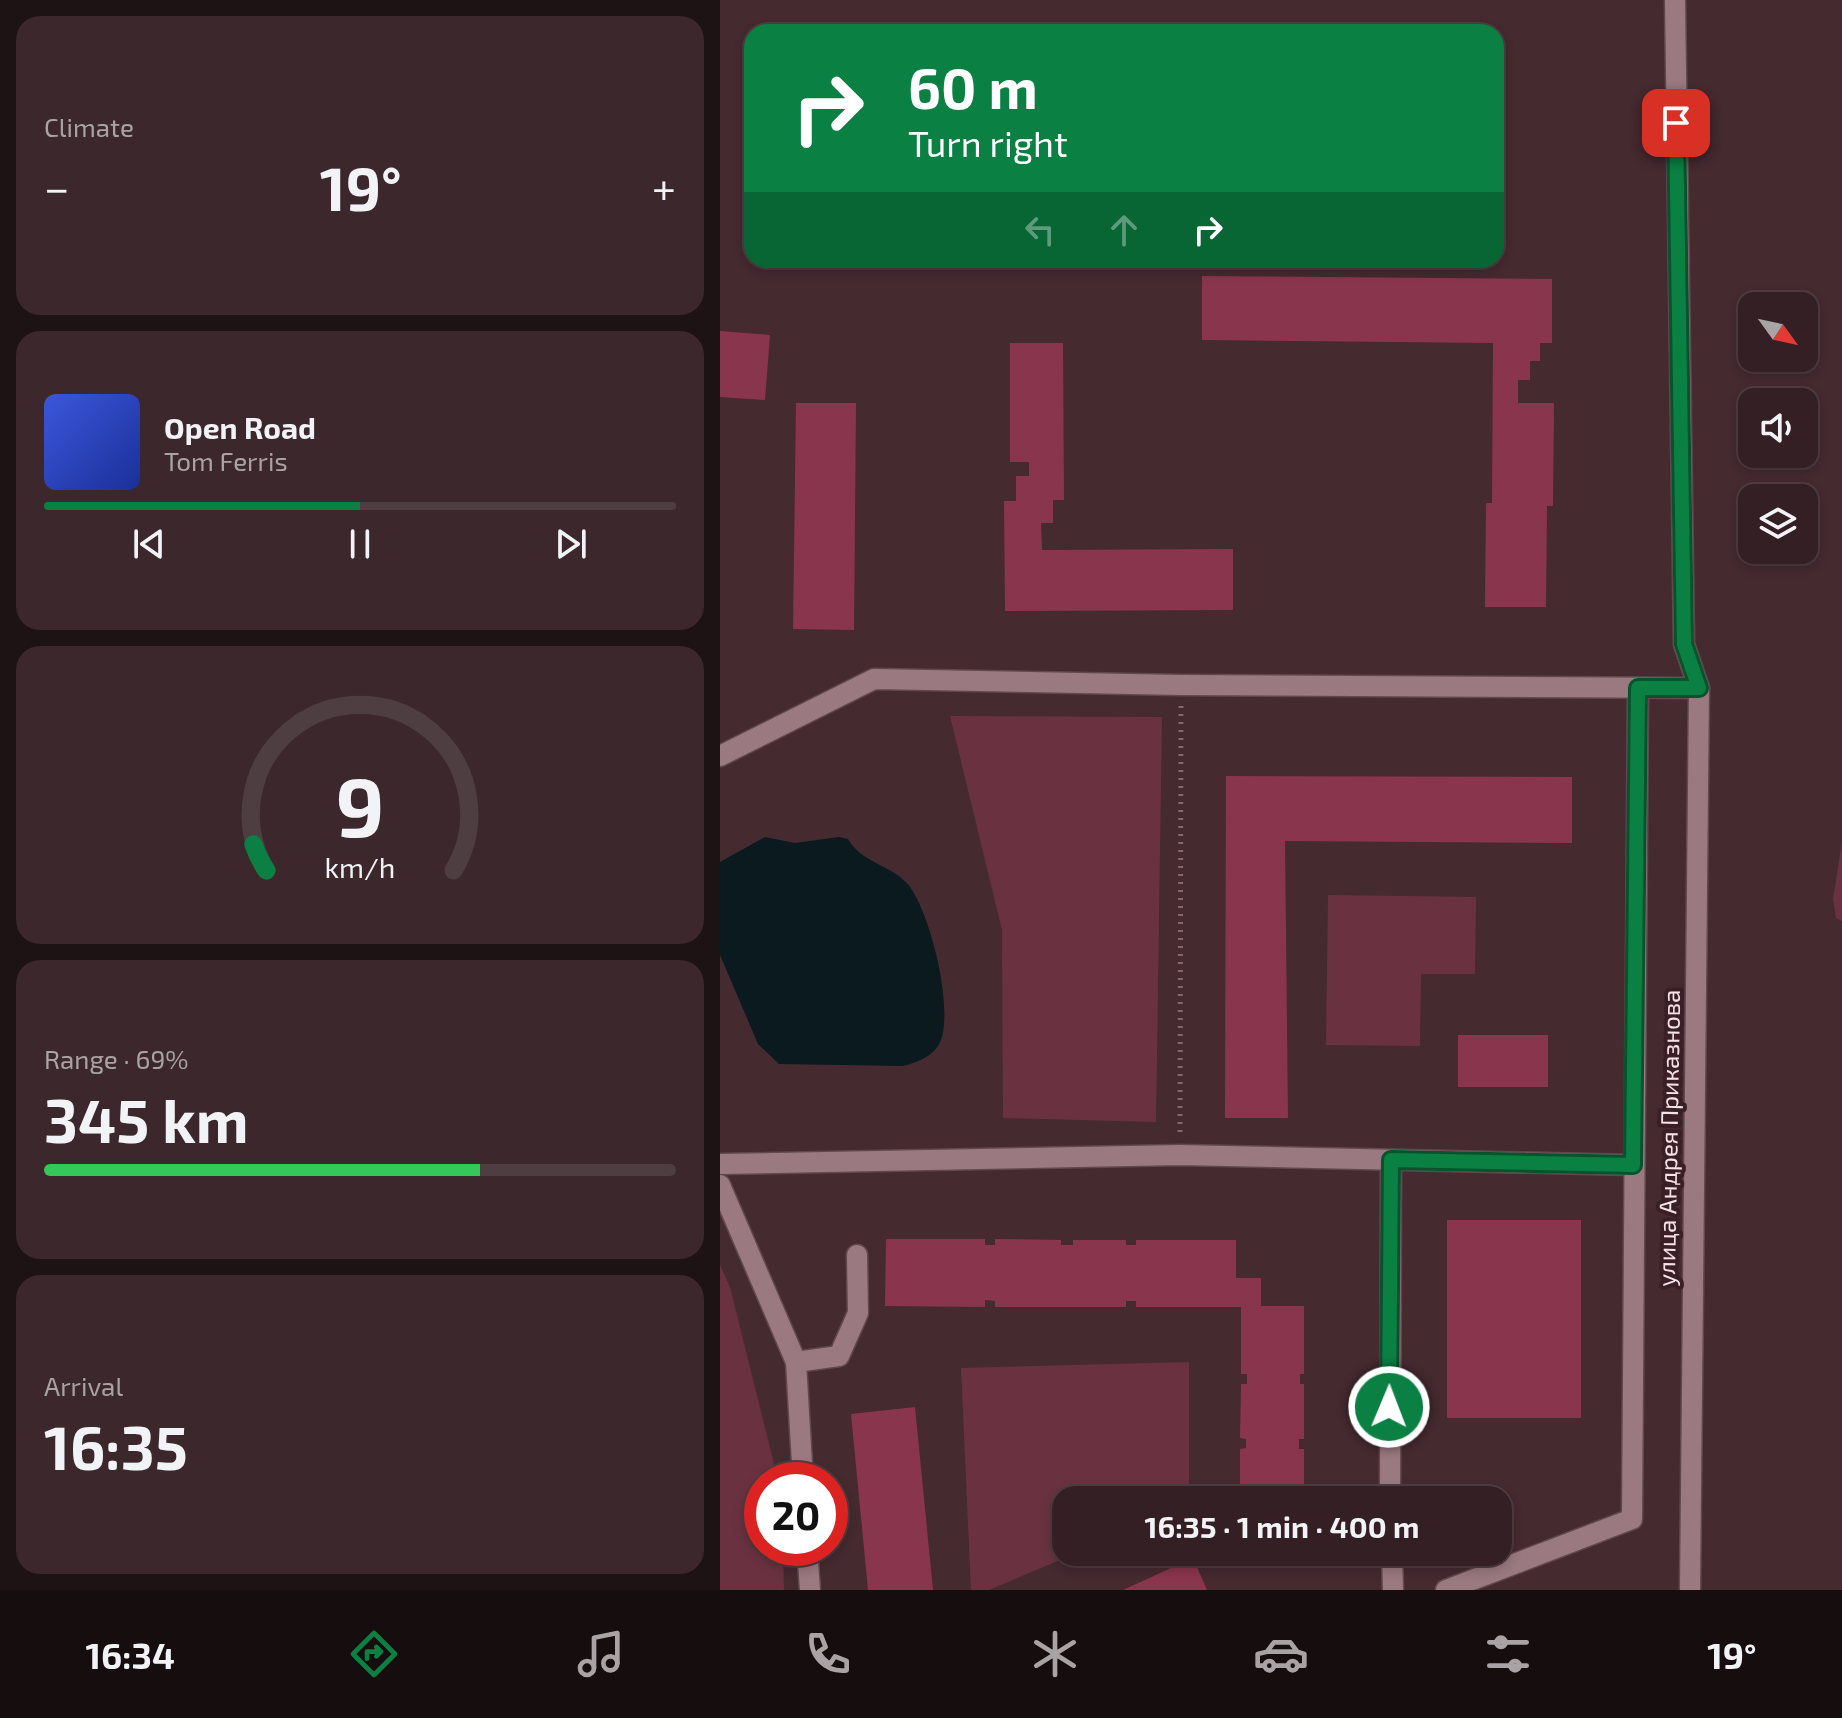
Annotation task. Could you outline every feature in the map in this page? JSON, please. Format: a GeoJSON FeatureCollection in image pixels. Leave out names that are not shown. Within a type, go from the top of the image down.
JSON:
{"type":"FeatureCollection","features":[{"type":"Feature","properties":{"kind":"street","name":"улица Андрея Приказнова"},"geometry":{"type":"LineString","coordinates":[[1675,0],[1684,644],[1699,688],[1690,1590]]}},
{"type":"Feature","properties":{"kind":"street"},"geometry":{"type":"LineString","coordinates":[[720,756],[874,679],[1181,685],[1699,688]]}},
{"type":"Feature","properties":{"kind":"street"},"geometry":{"type":"LineString","coordinates":[[1446,1590],[1632,1519],[1638,688]]}},
{"type":"Feature","properties":{"kind":"street"},"geometry":{"type":"LineString","coordinates":[[720,1164],[1180,1155],[1633,1165]]}},
{"type":"Feature","properties":{"kind":"street"},"geometry":{"type":"LineString","coordinates":[[1390,1486],[1391,1160]]}},
{"type":"Feature","properties":{"kind":"street"},"geometry":{"type":"LineString","coordinates":[[720,1185],[796,1362],[802,1462]]}},
{"type":"Feature","properties":{"kind":"street"},"geometry":{"type":"LineString","coordinates":[[796,1362],[839,1356],[858,1313],[857,1255]]}},
{"type":"Feature","properties":{"kind":"street"},"geometry":{"type":"LineString","coordinates":[[808,1566],[810,1590]]}},
{"type":"Feature","properties":{"kind":"street"},"geometry":{"type":"LineString","coordinates":[[1392,1566],[1393,1590]]}},
{"type":"Feature","properties":{"kind":"path"},"geometry":{"type":"LineString","coordinates":[[1180,1155],[1181,685]]}},
{"type":"Feature","properties":{"kind":"shaded area"},"geometry":{"type":"Polygon","coordinates":[[[950,716],[1162,717],[1156,1122],[1003,1118],[1002,930],[950,716]]]}},
{"type":"Feature","properties":{"kind":"shaded area"},"geometry":{"type":"Polygon","coordinates":[[[765,837],[795,843],[839,837],[848,839],[861,854],[896,874],[910,887],[932,939],[942,984],[944,1025],[941,1040],[930,1054],[903,1066],[779,1064],[758,1044],[720,955],[720,862],[765,837]]]}},
{"type":"Feature","properties":{"kind":"shaded area"},"geometry":{"type":"Polygon","coordinates":[[[1842,842],[1842,921],[1836,918],[1833,899],[1842,842]]]}},
{"type":"Feature","properties":{"kind":"shaded area"},"geometry":{"type":"Polygon","coordinates":[[[1328,895],[1476,897],[1475,974],[1421,974],[1420,1046],[1326,1045],[1328,895]]]}},
{"type":"Feature","properties":{"kind":"shaded area"},"geometry":{"type":"Polygon","coordinates":[[[720,1265],[730,1287],[774,1462],[744,1462],[744,1566],[783,1566],[784,1590],[720,1590],[720,1265]]]}},
{"type":"Feature","properties":{"kind":"shaded area"},"geometry":{"type":"Polygon","coordinates":[[[1189,1362],[1189,1486],[1052,1486],[1052,1563],[989,1590],[971,1590],[961,1368],[1189,1362]]]}},
{"type":"Feature","properties":{"kind":"building"},"geometry":{"type":"Polygon","coordinates":[[[1202,276],[1552,279],[1552,343],[1540,343],[1540,361],[1530,361],[1530,380],[1518,380],[1518,403],[1554,403],[1553,506],[1547,506],[1546,607],[1485,607],[1486,503],[1492,503],[1493,343],[1202,340],[1202,276]]]}},
{"type":"Feature","properties":{"kind":"building"},"geometry":{"type":"Polygon","coordinates":[[[720,331],[770,335],[765,400],[720,397],[720,331]]]}},
{"type":"Feature","properties":{"kind":"building"},"geometry":{"type":"Polygon","coordinates":[[[1010,343],[1063,343],[1064,500],[1053,500],[1053,523],[1041,523],[1042,550],[1233,549],[1233,610],[1005,611],[1004,501],[1016,501],[1016,476],[1029,476],[1029,462],[1010,462],[1010,343]]]}},
{"type":"Feature","properties":{"kind":"building"},"geometry":{"type":"Polygon","coordinates":[[[796,403],[856,403],[854,630],[793,629],[796,403]]]}},
{"type":"Feature","properties":{"kind":"building"},"geometry":{"type":"Polygon","coordinates":[[[1226,776],[1572,777],[1572,843],[1285,841],[1288,1118],[1225,1118],[1226,776]]]}},
{"type":"Feature","properties":{"kind":"building"},"geometry":{"type":"Polygon","coordinates":[[[1458,1035],[1548,1035],[1548,1087],[1458,1087],[1458,1035]]]}},
{"type":"Feature","properties":{"kind":"building"},"geometry":{"type":"Polygon","coordinates":[[[1447,1220],[1581,1220],[1581,1418],[1447,1418],[1447,1220]]]}},
{"type":"Feature","properties":{"kind":"building"},"geometry":{"type":"Polygon","coordinates":[[[886,1239],[985,1239],[985,1245],[995,1245],[995,1239],[1061,1240],[1061,1245],[1073,1245],[1073,1240],[1126,1240],[1126,1245],[1136,1245],[1136,1240],[1236,1240],[1236,1278],[1261,1278],[1261,1306],[1304,1306],[1304,1374],[1300,1374],[1300,1384],[1304,1384],[1304,1439],[1299,1439],[1299,1449],[1304,1449],[1304,1486],[1240,1486],[1240,1449],[1246,1448],[1246,1439],[1240,1438],[1241,1384],[1247,1384],[1247,1374],[1241,1374],[1241,1307],[1136,1307],[1136,1301],[1126,1301],[1126,1307],[995,1307],[995,1301],[985,1300],[985,1307],[885,1306],[886,1239]]]}},
{"type":"Feature","properties":{"kind":"building"},"geometry":{"type":"Polygon","coordinates":[[[915,1407],[933,1590],[868,1590],[851,1414],[915,1407]]]}},
{"type":"Feature","properties":{"kind":"building"},"geometry":{"type":"Polygon","coordinates":[[[1176,1566],[1196,1566],[1207,1590],[1123,1590],[1176,1566]]]}},
{"type":"Feature","properties":{"kind":"route"},"geometry":{"type":"LineString","coordinates":[[1389,1407],[1391,1160],[1633,1165],[1638,688],[1699,688],[1684,644],[1676,123]]}}]}
